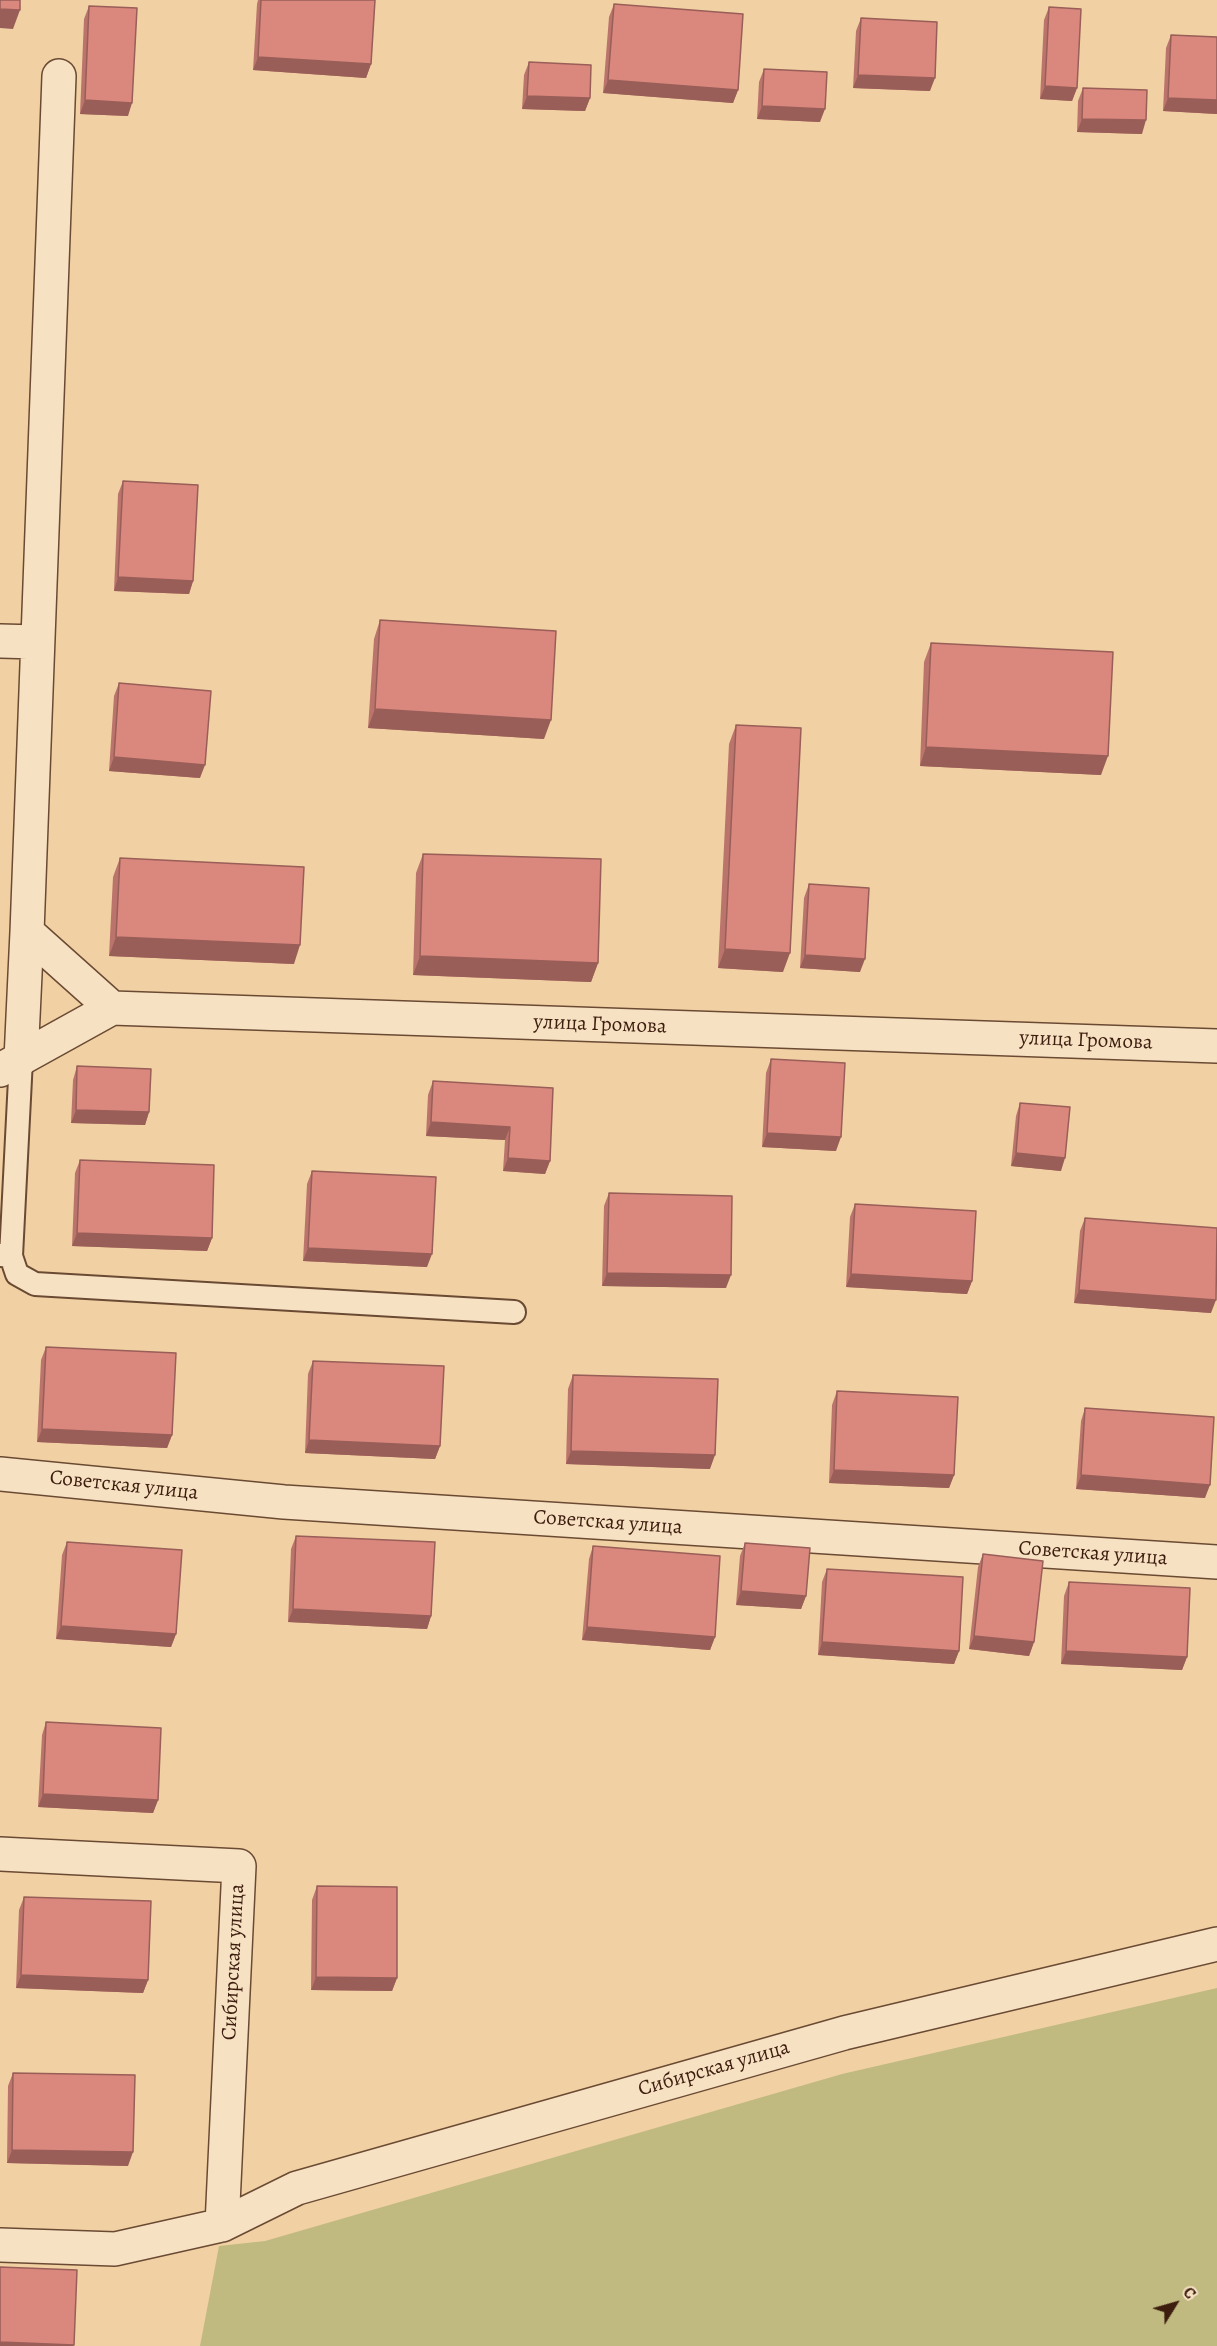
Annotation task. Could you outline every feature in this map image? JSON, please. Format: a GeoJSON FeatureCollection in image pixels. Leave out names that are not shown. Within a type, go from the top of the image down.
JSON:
{"type":"FeatureCollection","features":[{"type":"Feature","properties":{"kind":"street"},"geometry":{"type":"LineString","coordinates":[[11,1065],[27,932],[58,76]]}},
{"type":"Feature","properties":{"kind":"street"},"geometry":{"type":"LineString","coordinates":[[0,641],[37,642]]}},
{"type":"Feature","properties":{"kind":"street"},"geometry":{"type":"LineString","coordinates":[[11,1065],[112,1008],[27,932]]}},
{"type":"Feature","properties":{"kind":"street","name":"улица Громова"},"geometry":{"type":"LineString","coordinates":[[112,1008],[1217,1046]]}},
{"type":"Feature","properties":{"kind":"street","name":"Советская улица"},"geometry":{"type":"LineString","coordinates":[[0,1474],[284,1503],[1217,1562]]}},
{"type":"Feature","properties":{"kind":"street","name":"Сибирская улица"},"geometry":{"type":"LineString","coordinates":[[0,1854],[238,1866],[222,2225]]}},
{"type":"Feature","properties":{"kind":"street","name":"Сибирская улица"},"geometry":{"type":"LineString","coordinates":[[0,2245],[116,2249],[222,2225],[297,2188],[844,2032],[1217,1944]]}},
{"type":"Feature","properties":{"kind":"lane"},"geometry":{"type":"LineString","coordinates":[[11,1065],[5,1255],[17,1274],[35,1284],[514,1312]]}},
{"type":"Feature","properties":{"kind":"shaded area"},"geometry":{"type":"Polygon","coordinates":[[[1217,1988],[1217,2346],[200,2346],[219,2246],[265,2241],[842,2074],[1217,1988]]]}},
{"type":"Feature","properties":{"kind":"building"},"geometry":{"type":"Polygon","coordinates":[[[0,0],[20,0],[20,10],[0,9],[0,0]]]}},
{"type":"Feature","properties":{"kind":"building"},"geometry":{"type":"Polygon","coordinates":[[[261,0],[375,0],[371,64],[258,57],[261,0]]]}},
{"type":"Feature","properties":{"kind":"building"},"geometry":{"type":"Polygon","coordinates":[[[614,4],[743,14],[738,90],[608,80],[614,4]]]}},
{"type":"Feature","properties":{"kind":"building"},"geometry":{"type":"Polygon","coordinates":[[[89,6],[137,8],[132,103],[85,100],[89,6]]]}},
{"type":"Feature","properties":{"kind":"building"},"geometry":{"type":"Polygon","coordinates":[[[1049,7],[1081,9],[1077,88],[1045,86],[1049,7]]]}},
{"type":"Feature","properties":{"kind":"building"},"geometry":{"type":"Polygon","coordinates":[[[861,18],[937,22],[935,78],[858,75],[861,18]]]}},
{"type":"Feature","properties":{"kind":"building"},"geometry":{"type":"Polygon","coordinates":[[[1171,35],[1217,37],[1217,100],[1168,98],[1171,35]]]}},
{"type":"Feature","properties":{"kind":"building"},"geometry":{"type":"Polygon","coordinates":[[[529,62],[591,65],[590,98],[527,96],[529,62]]]}},
{"type":"Feature","properties":{"kind":"building"},"geometry":{"type":"Polygon","coordinates":[[[764,69],[827,72],[825,109],[762,106],[764,69]]]}},
{"type":"Feature","properties":{"kind":"building"},"geometry":{"type":"Polygon","coordinates":[[[1083,88],[1147,90],[1146,120],[1082,119],[1083,88]]]}},
{"type":"Feature","properties":{"kind":"building"},"geometry":{"type":"Polygon","coordinates":[[[123,481],[198,485],[193,581],[118,577],[123,481]]]}},
{"type":"Feature","properties":{"kind":"building"},"geometry":{"type":"Polygon","coordinates":[[[380,620],[556,631],[551,720],[375,709],[380,620]]]}},
{"type":"Feature","properties":{"kind":"building"},"geometry":{"type":"Polygon","coordinates":[[[931,643],[1113,652],[1108,756],[926,747],[931,643]]]}},
{"type":"Feature","properties":{"kind":"building"},"geometry":{"type":"Polygon","coordinates":[[[119,683],[211,691],[205,765],[114,757],[119,683]]]}},
{"type":"Feature","properties":{"kind":"building"},"geometry":{"type":"Polygon","coordinates":[[[736,725],[801,728],[790,953],[725,949],[736,725]]]}},
{"type":"Feature","properties":{"kind":"building"},"geometry":{"type":"Polygon","coordinates":[[[423,854],[601,859],[598,963],[420,956],[423,854]]]}},
{"type":"Feature","properties":{"kind":"building"},"geometry":{"type":"Polygon","coordinates":[[[120,858],[304,867],[300,945],[116,937],[120,858]]]}},
{"type":"Feature","properties":{"kind":"building"},"geometry":{"type":"Polygon","coordinates":[[[809,884],[869,888],[865,959],[805,955],[809,884]]]}},
{"type":"Feature","properties":{"kind":"building"},"geometry":{"type":"Polygon","coordinates":[[[771,1059],[845,1063],[841,1137],[767,1133],[771,1059]]]}},
{"type":"Feature","properties":{"kind":"building"},"geometry":{"type":"Polygon","coordinates":[[[77,1066],[151,1069],[149,1112],[76,1110],[77,1066]]]}},
{"type":"Feature","properties":{"kind":"building"},"geometry":{"type":"Polygon","coordinates":[[[433,1081],[553,1088],[550,1161],[508,1158],[510,1127],[431,1122],[433,1081]]]}},
{"type":"Feature","properties":{"kind":"building"},"geometry":{"type":"Polygon","coordinates":[[[1020,1103],[1070,1107],[1065,1158],[1016,1153],[1020,1103]]]}},
{"type":"Feature","properties":{"kind":"building"},"geometry":{"type":"Polygon","coordinates":[[[80,1160],[214,1165],[212,1238],[77,1233],[80,1160]]]}},
{"type":"Feature","properties":{"kind":"building"},"geometry":{"type":"Polygon","coordinates":[[[312,1171],[436,1177],[432,1254],[308,1248],[312,1171]]]}},
{"type":"Feature","properties":{"kind":"building"},"geometry":{"type":"Polygon","coordinates":[[[609,1193],[732,1196],[731,1275],[607,1273],[609,1193]]]}},
{"type":"Feature","properties":{"kind":"building"},"geometry":{"type":"Polygon","coordinates":[[[855,1204],[976,1211],[972,1281],[851,1274],[855,1204]]]}},
{"type":"Feature","properties":{"kind":"building"},"geometry":{"type":"Polygon","coordinates":[[[1085,1218],[1217,1228],[1216,1300],[1079,1290],[1085,1218]]]}},
{"type":"Feature","properties":{"kind":"building"},"geometry":{"type":"Polygon","coordinates":[[[46,1347],[176,1353],[172,1435],[42,1429],[46,1347]]]}},
{"type":"Feature","properties":{"kind":"building"},"geometry":{"type":"Polygon","coordinates":[[[313,1361],[444,1366],[440,1446],[309,1440],[313,1361]]]}},
{"type":"Feature","properties":{"kind":"building"},"geometry":{"type":"Polygon","coordinates":[[[573,1375],[718,1379],[715,1455],[571,1451],[573,1375]]]}},
{"type":"Feature","properties":{"kind":"building"},"geometry":{"type":"Polygon","coordinates":[[[837,1391],[958,1397],[954,1475],[834,1470],[837,1391]]]}},
{"type":"Feature","properties":{"kind":"building"},"geometry":{"type":"Polygon","coordinates":[[[1085,1408],[1214,1417],[1210,1485],[1081,1475],[1085,1408]]]}},
{"type":"Feature","properties":{"kind":"building"},"geometry":{"type":"Polygon","coordinates":[[[296,1536],[435,1542],[431,1616],[293,1609],[296,1536]]]}},
{"type":"Feature","properties":{"kind":"building"},"geometry":{"type":"Polygon","coordinates":[[[67,1542],[182,1550],[176,1634],[61,1626],[67,1542]]]}},
{"type":"Feature","properties":{"kind":"building"},"geometry":{"type":"Polygon","coordinates":[[[745,1543],[810,1548],[806,1596],[741,1591],[745,1543]]]}},
{"type":"Feature","properties":{"kind":"building"},"geometry":{"type":"Polygon","coordinates":[[[593,1546],[720,1556],[715,1637],[587,1627],[593,1546]]]}},
{"type":"Feature","properties":{"kind":"building"},"geometry":{"type":"Polygon","coordinates":[[[983,1554],[1043,1561],[1034,1642],[974,1636],[983,1554]]]}},
{"type":"Feature","properties":{"kind":"building"},"geometry":{"type":"Polygon","coordinates":[[[827,1569],[963,1577],[959,1651],[822,1642],[827,1569]]]}},
{"type":"Feature","properties":{"kind":"building"},"geometry":{"type":"Polygon","coordinates":[[[1069,1582],[1190,1588],[1187,1657],[1066,1651],[1069,1582]]]}},
{"type":"Feature","properties":{"kind":"building"},"geometry":{"type":"Polygon","coordinates":[[[46,1722],[161,1728],[158,1800],[43,1794],[46,1722]]]}},
{"type":"Feature","properties":{"kind":"building"},"geometry":{"type":"Polygon","coordinates":[[[317,1886],[397,1887],[397,1978],[316,1977],[317,1886]]]}},
{"type":"Feature","properties":{"kind":"building"},"geometry":{"type":"Polygon","coordinates":[[[24,1897],[151,1901],[148,1980],[21,1975],[24,1897]]]}},
{"type":"Feature","properties":{"kind":"building"},"geometry":{"type":"Polygon","coordinates":[[[13,2073],[135,2075],[133,2152],[12,2150],[13,2073]]]}},
{"type":"Feature","properties":{"kind":"building"},"geometry":{"type":"Polygon","coordinates":[[[0,2267],[77,2270],[74,2345],[0,2342],[0,2267]]]}}]}
